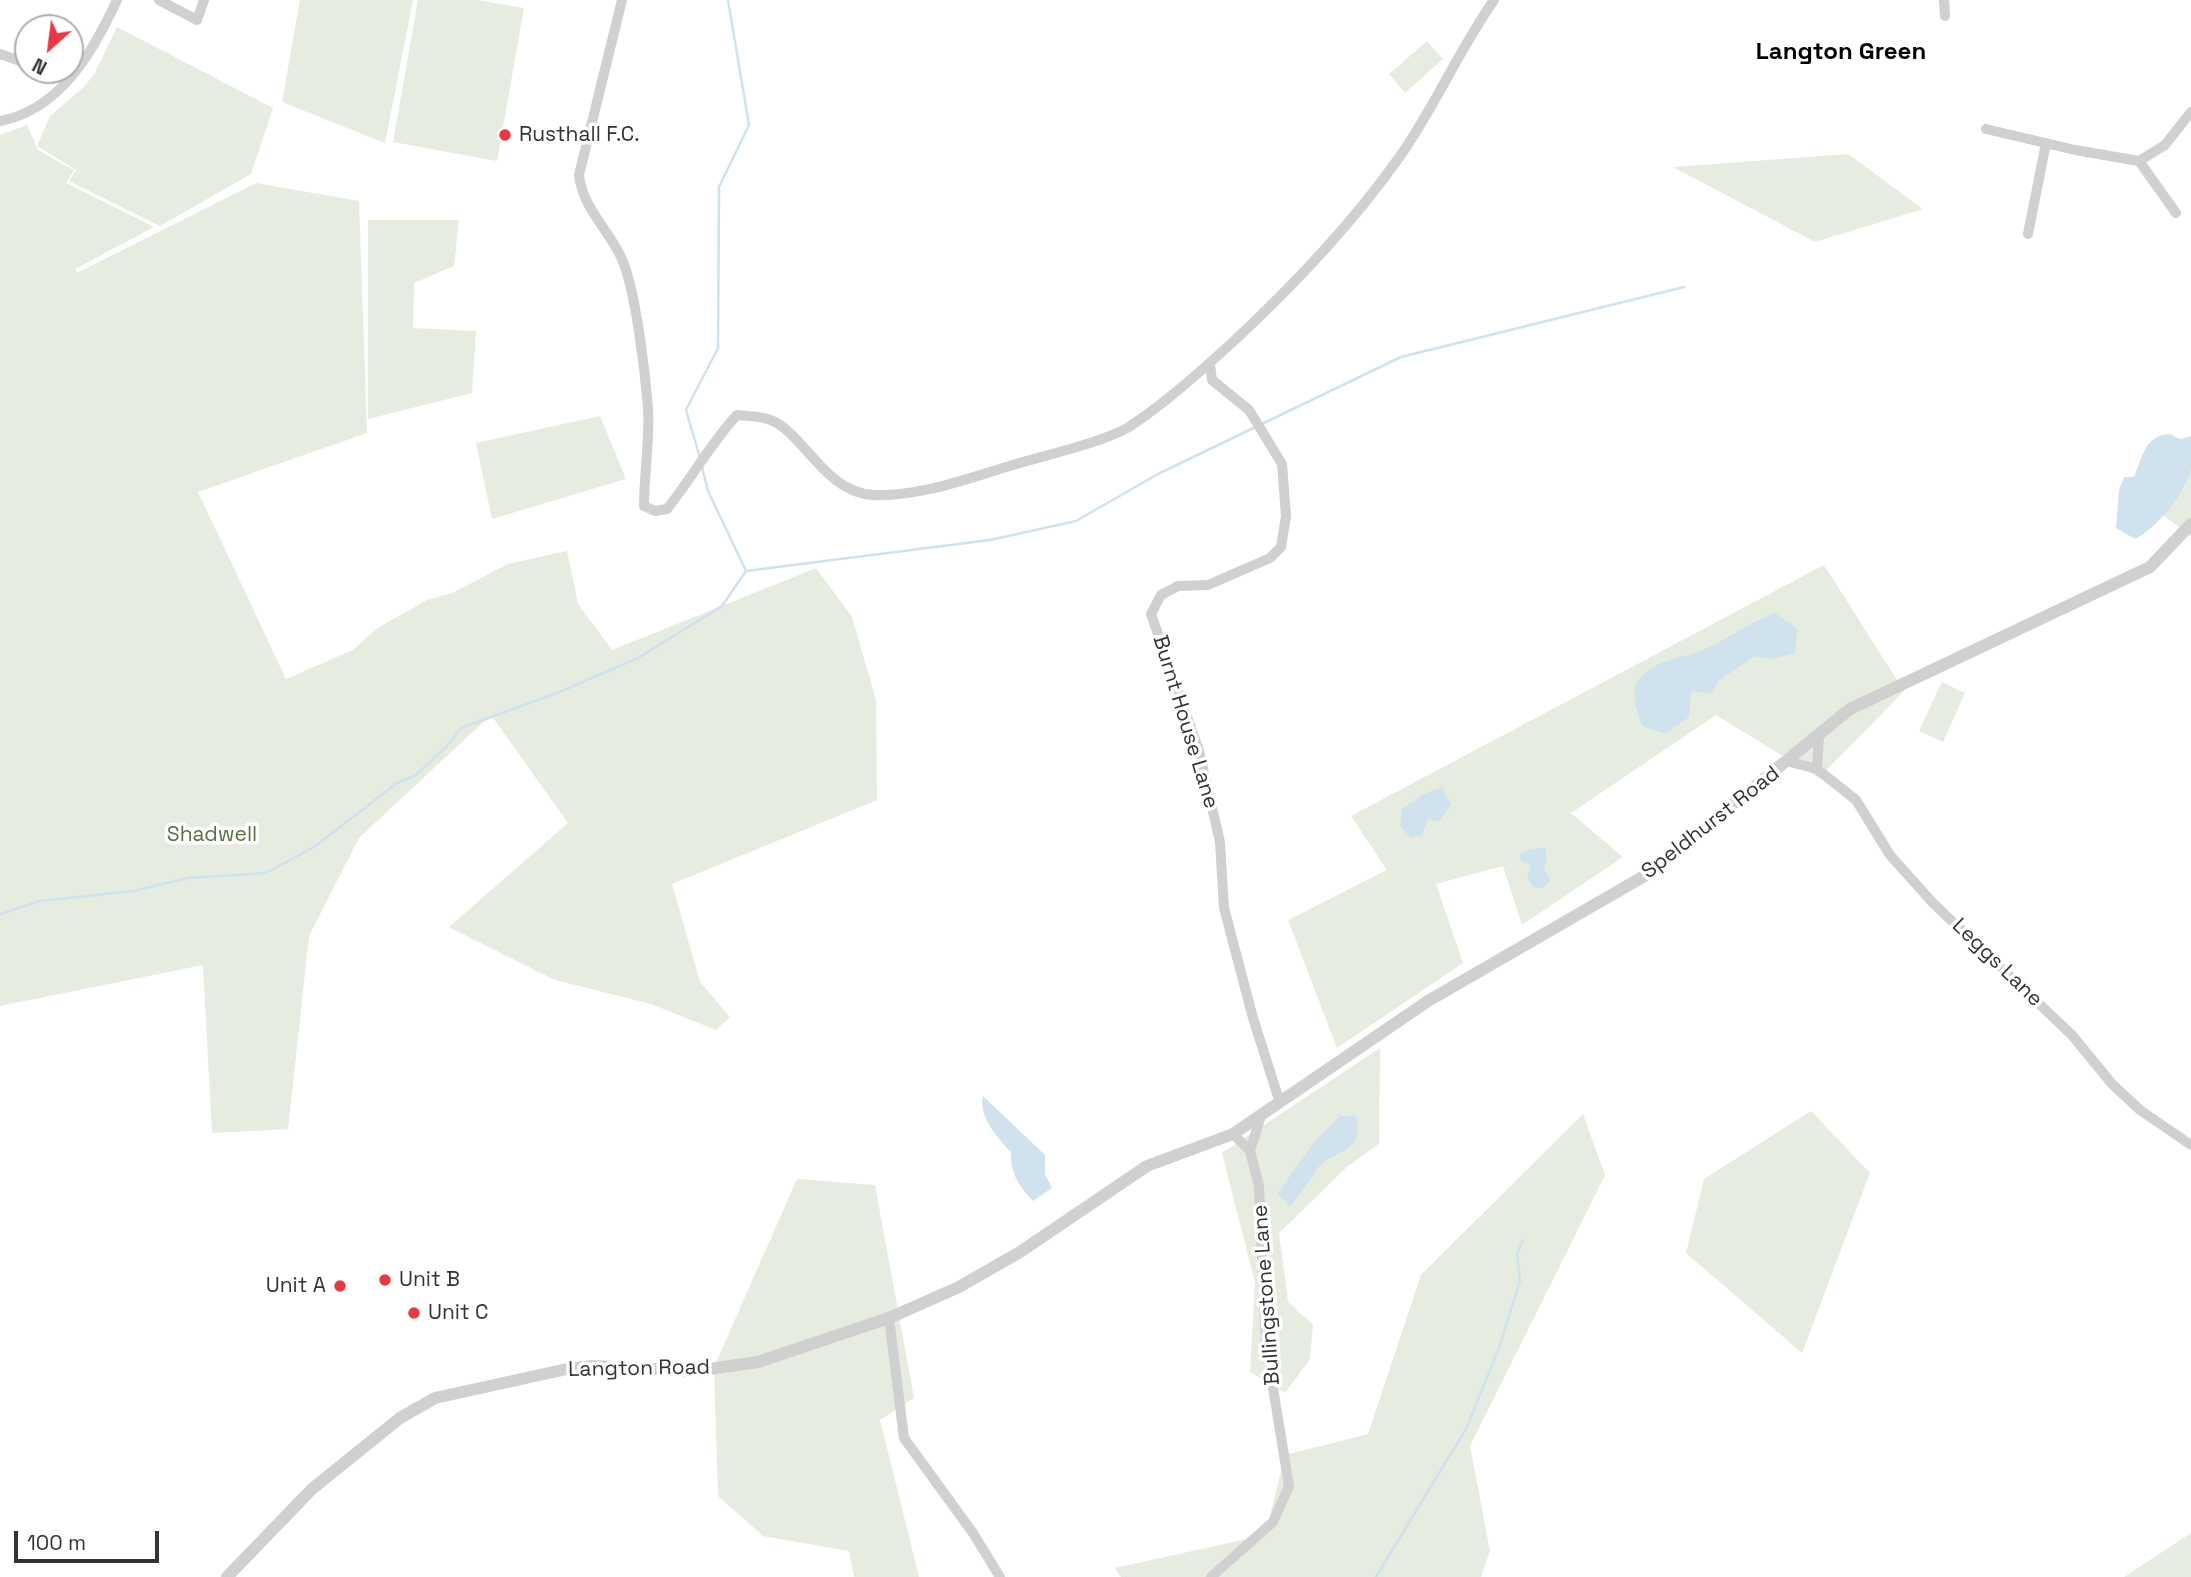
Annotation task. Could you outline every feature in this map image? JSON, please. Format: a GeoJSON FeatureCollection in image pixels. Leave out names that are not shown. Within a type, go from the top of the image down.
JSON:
{"type":"FeatureCollection","features":[{"type":"Feature","properties":{"kind":"street"},"geometry":{"type":"LineString","coordinates":[[0,121],[18,120],[44,104],[83,65],[117,0]]}},
{"type":"Feature","properties":{"kind":"street"},"geometry":{"type":"LineString","coordinates":[[159,0],[197,20],[204,0]]}},
{"type":"Feature","properties":{"kind":"street"},"geometry":{"type":"LineString","coordinates":[[622,0],[579,174],[581,191],[596,219],[620,252],[630,281],[648,410],[644,506],[655,511],[667,509],[713,442],[737,415],[770,419],[787,432],[811,459],[851,490],[873,495],[914,492],[983,474],[1126,428],[1210,364],[1296,282],[1399,159],[1469,35],[1494,0]]}},
{"type":"Feature","properties":{"kind":"street"},"geometry":{"type":"LineString","coordinates":[[1944,0],[1945,16]]}},
{"type":"Feature","properties":{"kind":"street"},"geometry":{"type":"LineString","coordinates":[[1986,129],[2139,161],[2165,145],[2191,112]]}},
{"type":"Feature","properties":{"kind":"street"},"geometry":{"type":"LineString","coordinates":[[2028,234],[2046,143]]}},
{"type":"Feature","properties":{"kind":"street"},"geometry":{"type":"LineString","coordinates":[[2139,161],[2176,213]]}},
{"type":"Feature","properties":{"kind":"street","name":"Burnt House Lane"},"geometry":{"type":"LineString","coordinates":[[1210,364],[1212,380],[1249,410],[1282,464],[1286,516],[1281,547],[1270,558],[1208,584],[1178,586],[1161,596],[1151,614],[1199,751],[1220,842],[1224,908],[1253,1018],[1280,1103]]}},
{"type":"Feature","properties":{"kind":"street","name":"Speldhurst Road"},"geometry":{"type":"LineString","coordinates":[[1234,1134],[1429,1001],[1646,875],[1790,762],[1850,709],[2150,567],[2191,524]]}},
{"type":"Feature","properties":{"kind":"street"},"geometry":{"type":"LineString","coordinates":[[1817,769],[1819,735]]}},
{"type":"Feature","properties":{"kind":"street","name":"Leggs Lane"},"geometry":{"type":"LineString","coordinates":[[1790,762],[1817,769],[1856,800],[1890,855],[1932,902],[2072,1035],[2112,1084],[2140,1110],[2191,1145]]}},
{"type":"Feature","properties":{"kind":"street","name":"Bullingstone Lane"},"geometry":{"type":"LineString","coordinates":[[1211,1577],[1273,1522],[1289,1486],[1266,1345],[1261,1213],[1250,1151],[1261,1116]]}},
{"type":"Feature","properties":{"kind":"street"},"geometry":{"type":"LineString","coordinates":[[1234,1134],[1250,1151]]}},
{"type":"Feature","properties":{"kind":"street","name":"Langton Road"},"geometry":{"type":"LineString","coordinates":[[227,1577],[312,1489],[400,1418],[435,1398],[567,1368],[593,1366],[695,1371],[758,1362],[889,1318],[979,1276],[1147,1166],[1234,1134]]}},
{"type":"Feature","properties":{"kind":"street"},"geometry":{"type":"LineString","coordinates":[[889,1318],[904,1438],[973,1533],[1000,1577]]}},
{"type":"Feature","properties":{"kind":"green space"},"geometry":{"type":"Polygon","coordinates":[[[300,0],[413,0],[385,143],[282,102],[300,0]]]}},
{"type":"Feature","properties":{"kind":"green space"},"geometry":{"type":"Polygon","coordinates":[[[418,0],[477,0],[524,8],[497,161],[393,142],[418,0]]]}},
{"type":"Feature","properties":{"kind":"green space"},"geometry":{"type":"Polygon","coordinates":[[[117,27],[273,108],[251,174],[160,226],[69,181],[76,170],[37,146],[50,116],[83,88],[95,73],[117,27]]]}},
{"type":"Feature","properties":{"kind":"green space"},"geometry":{"type":"Polygon","coordinates":[[[1427,41],[1443,59],[1405,93],[1389,74],[1427,41]]]}},
{"type":"Feature","properties":{"kind":"green space","name":"Shadwell"},"geometry":{"type":"Polygon","coordinates":[[[27,125],[38,150],[74,170],[66,183],[154,227],[75,269],[77,273],[256,183],[359,201],[367,433],[198,492],[286,679],[353,650],[376,629],[427,600],[452,593],[508,564],[567,551],[578,604],[612,650],[816,568],[852,617],[876,700],[877,800],[672,884],[700,982],[730,1017],[716,1030],[651,1004],[555,980],[449,927],[568,823],[491,715],[359,838],[309,936],[288,1129],[212,1133],[203,965],[0,1006],[0,135],[27,125]]]}},
{"type":"Feature","properties":{"kind":"green space"},"geometry":{"type":"Polygon","coordinates":[[[1848,154],[1923,209],[1815,242],[1673,167],[1848,154]]]}},
{"type":"Feature","properties":{"kind":"green space"},"geometry":{"type":"Polygon","coordinates":[[[368,220],[459,220],[454,266],[414,283],[413,328],[476,331],[472,393],[368,419],[368,220]]]}},
{"type":"Feature","properties":{"kind":"green space"},"geometry":{"type":"Polygon","coordinates":[[[600,416],[626,479],[492,519],[476,443],[600,416]]]}},
{"type":"Feature","properties":{"kind":"green space"},"geometry":{"type":"Polygon","coordinates":[[[2191,471],[2191,536],[2163,515],[2185,487],[2191,471]]]}},
{"type":"Feature","properties":{"kind":"green space"},"geometry":{"type":"Polygon","coordinates":[[[1824,565],[1904,691],[1819,778],[1716,715],[1571,813],[1623,857],[1522,925],[1503,866],[1436,884],[1463,963],[1337,1048],[1288,920],[1387,870],[1351,816],[1824,565]]]}},
{"type":"Feature","properties":{"kind":"green space"},"geometry":{"type":"Polygon","coordinates":[[[1942,682],[1965,693],[1943,742],[1919,731],[1942,682]]]}},
{"type":"Feature","properties":{"kind":"green space"},"geometry":{"type":"Polygon","coordinates":[[[1380,1048],[1379,1144],[1348,1166],[1279,1233],[1288,1302],[1313,1325],[1310,1359],[1285,1393],[1250,1372],[1255,1283],[1222,1153],[1380,1048]]]}},
{"type":"Feature","properties":{"kind":"green space"},"geometry":{"type":"Polygon","coordinates":[[[1811,1111],[1870,1173],[1802,1353],[1686,1253],[1704,1179],[1811,1111]]]}},
{"type":"Feature","properties":{"kind":"green space"},"geometry":{"type":"Polygon","coordinates":[[[1583,1114],[1605,1175],[1470,1446],[1490,1551],[1481,1577],[1121,1577],[1115,1568],[1265,1535],[1285,1455],[1368,1434],[1421,1275],[1583,1114]]]}},
{"type":"Feature","properties":{"kind":"green space"},"geometry":{"type":"Polygon","coordinates":[[[797,1179],[875,1185],[914,1398],[880,1420],[919,1577],[854,1577],[849,1551],[763,1536],[718,1496],[714,1367],[797,1179]]]}},
{"type":"Feature","properties":{"kind":"green space"},"geometry":{"type":"Polygon","coordinates":[[[2191,1533],[2191,1577],[2124,1577],[2191,1533]]]}},
{"type":"Feature","properties":{"kind":"water"},"geometry":{"type":"Polygon","coordinates":[[[2170,434],[2180,439],[2191,436],[2191,470],[2188,479],[2177,499],[2160,519],[2135,539],[2116,528],[2119,490],[2124,477],[2134,477],[2150,443],[2155,438],[2170,434]]]}},
{"type":"Feature","properties":{"kind":"water"},"geometry":{"type":"Polygon","coordinates":[[[1775,613],[1797,629],[1795,653],[1773,659],[1755,656],[1720,680],[1710,694],[1691,691],[1689,717],[1666,734],[1642,726],[1635,702],[1635,690],[1645,672],[1660,663],[1712,646],[1775,613]]]}},
{"type":"Feature","properties":{"kind":"water"},"geometry":{"type":"Polygon","coordinates":[[[1442,788],[1451,805],[1439,821],[1428,820],[1422,835],[1411,838],[1400,826],[1402,808],[1424,794],[1442,788]]]}},
{"type":"Feature","properties":{"kind":"water"},"geometry":{"type":"Polygon","coordinates":[[[1545,848],[1547,861],[1544,870],[1551,879],[1543,888],[1533,887],[1527,877],[1531,865],[1521,861],[1520,854],[1530,849],[1545,848]]]}},
{"type":"Feature","properties":{"kind":"water"},"geometry":{"type":"Polygon","coordinates":[[[983,1096],[1045,1155],[1045,1174],[1052,1188],[1033,1201],[1016,1179],[1011,1152],[986,1119],[983,1096]]]}},
{"type":"Feature","properties":{"kind":"water"},"geometry":{"type":"Polygon","coordinates":[[[1340,1116],[1356,1116],[1356,1138],[1346,1150],[1317,1169],[1290,1206],[1277,1194],[1316,1140],[1340,1116]]]}},
{"type":"Feature","properties":{"kind":"waterway"},"geometry":{"type":"LineString","coordinates":[[700,458],[686,410],[718,348],[719,187],[749,125],[728,0]]}},
{"type":"Feature","properties":{"kind":"waterway"},"geometry":{"type":"LineString","coordinates":[[702,467],[708,491],[746,571],[990,540],[1076,521],[1158,474],[1401,357],[1684,287]]}},
{"type":"Feature","properties":{"kind":"waterway"},"geometry":{"type":"LineString","coordinates":[[0,914],[40,901],[133,891],[188,878],[266,873],[314,847],[397,783],[416,775],[450,743],[461,728],[562,691],[638,658],[722,606],[746,571]]}},
{"type":"Feature","properties":{"kind":"waterway"},"geometry":{"type":"LineString","coordinates":[[1376,1577],[1467,1427],[1499,1348],[1520,1281],[1517,1254],[1523,1240]]}},
{"type":"Feature","properties":{"kind":"place","name":"Rusthall F.C."},"geometry":{"type":"Point","coordinates":[505,135]}},
{"type":"Feature","properties":{"kind":"place","name":"Unit B"},"geometry":{"type":"Point","coordinates":[385,1280]}},
{"type":"Feature","properties":{"kind":"place","name":"Unit A"},"geometry":{"type":"Point","coordinates":[340,1286]}},
{"type":"Feature","properties":{"kind":"place","name":"Unit C"},"geometry":{"type":"Point","coordinates":[414,1313]}},
{"type":"Feature","properties":{"kind":"district","name":"Langton Green"},"geometry":{"type":"Point","coordinates":[1841,52]}}]}
